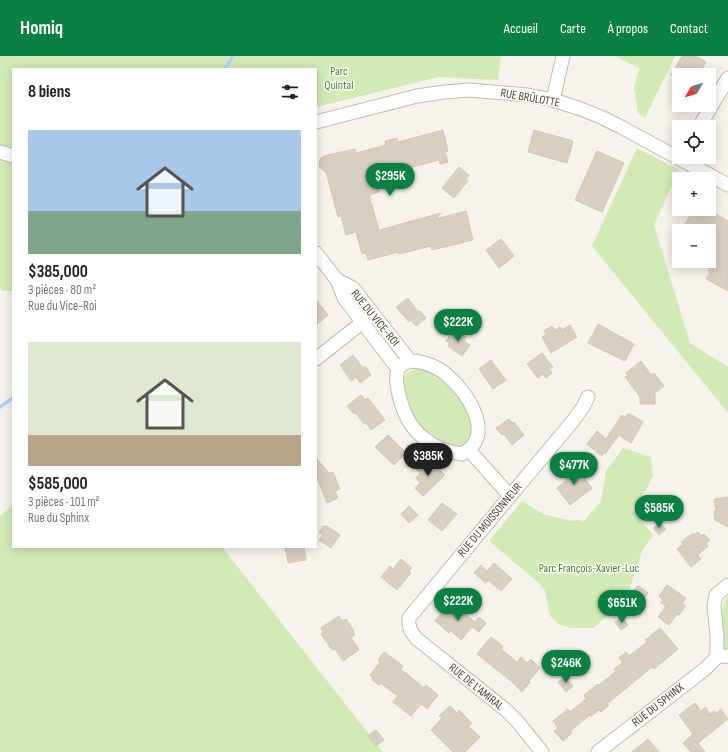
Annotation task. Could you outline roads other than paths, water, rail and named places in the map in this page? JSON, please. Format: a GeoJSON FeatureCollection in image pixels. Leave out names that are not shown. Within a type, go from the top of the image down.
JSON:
{"type":"FeatureCollection","features":[{"type":"Feature","properties":{"kind":"street"},"geometry":{"type":"LineString","coordinates":[[553,100],[563,56]]}},
{"type":"Feature","properties":{"kind":"street"},"geometry":{"type":"LineString","coordinates":[[703,120],[728,78]]}},
{"type":"Feature","properties":{"kind":"street","name":"RUE BRÛLOTTE"},"geometry":{"type":"LineString","coordinates":[[317,122],[417,96],[469,90],[498,92],[528,95],[553,100],[578,108],[601,117],[672,153]]}},
{"type":"Feature","properties":{"kind":"street"},"geometry":{"type":"LineString","coordinates":[[0,152],[12,156]]}},
{"type":"Feature","properties":{"kind":"street","name":"RUE BRÛLOTTE"},"geometry":{"type":"LineString","coordinates":[[691,164],[728,185]]}},
{"type":"Feature","properties":{"kind":"street","name":"RUE DU VICE-ROI"},"geometry":{"type":"LineString","coordinates":[[317,254],[337,280],[344,298],[398,369]]}},
{"type":"Feature","properties":{"kind":"street","name":"RUE DU VICE-ROI"},"geometry":{"type":"LineString","coordinates":[[337,280],[353,288],[410,361]]}},
{"type":"Feature","properties":{"kind":"street"},"geometry":{"type":"LineString","coordinates":[[317,358],[373,314]]}},
{"type":"Feature","properties":{"kind":"street"},"geometry":{"type":"LineString","coordinates":[[410,361],[423,362],[438,369],[448,376],[461,389],[477,416],[478,434],[475,443],[469,450],[462,454],[436,447],[425,440],[410,423],[402,406],[398,391],[398,369],[402,364],[410,361]]}},
{"type":"Feature","properties":{"kind":"street","name":"RUE DU MOISSONNEUR"},"geometry":{"type":"LineString","coordinates":[[409,625],[413,612],[573,421],[588,397]]}},
{"type":"Feature","properties":{"kind":"street"},"geometry":{"type":"LineString","coordinates":[[469,450],[510,496]]}},
{"type":"Feature","properties":{"kind":"street","name":"RUE DU SPHINX"},"geometry":{"type":"LineString","coordinates":[[598,752],[722,656],[714,606],[716,595],[728,585]]}},
{"type":"Feature","properties":{"kind":"street","name":"RUE DE L'AMIRAL"},"geometry":{"type":"LineString","coordinates":[[409,625],[411,632],[417,639],[506,710],[542,752]]}},
{"type":"Feature","properties":{"kind":"waterway"},"geometry":{"type":"LineString","coordinates":[[226,68],[233,56]]}},
{"type":"Feature","properties":{"kind":"waterway"},"geometry":{"type":"LineString","coordinates":[[0,407],[12,399]]}},
{"type":"Feature","properties":{"kind":"park label","name":"Parc Quintal"},"geometry":{"type":"Point","coordinates":[339,78]}},
{"type":"Feature","properties":{"kind":"park label","name":"Parc François-Xavier-Luc"},"geometry":{"type":"Point","coordinates":[589,568]}}]}
